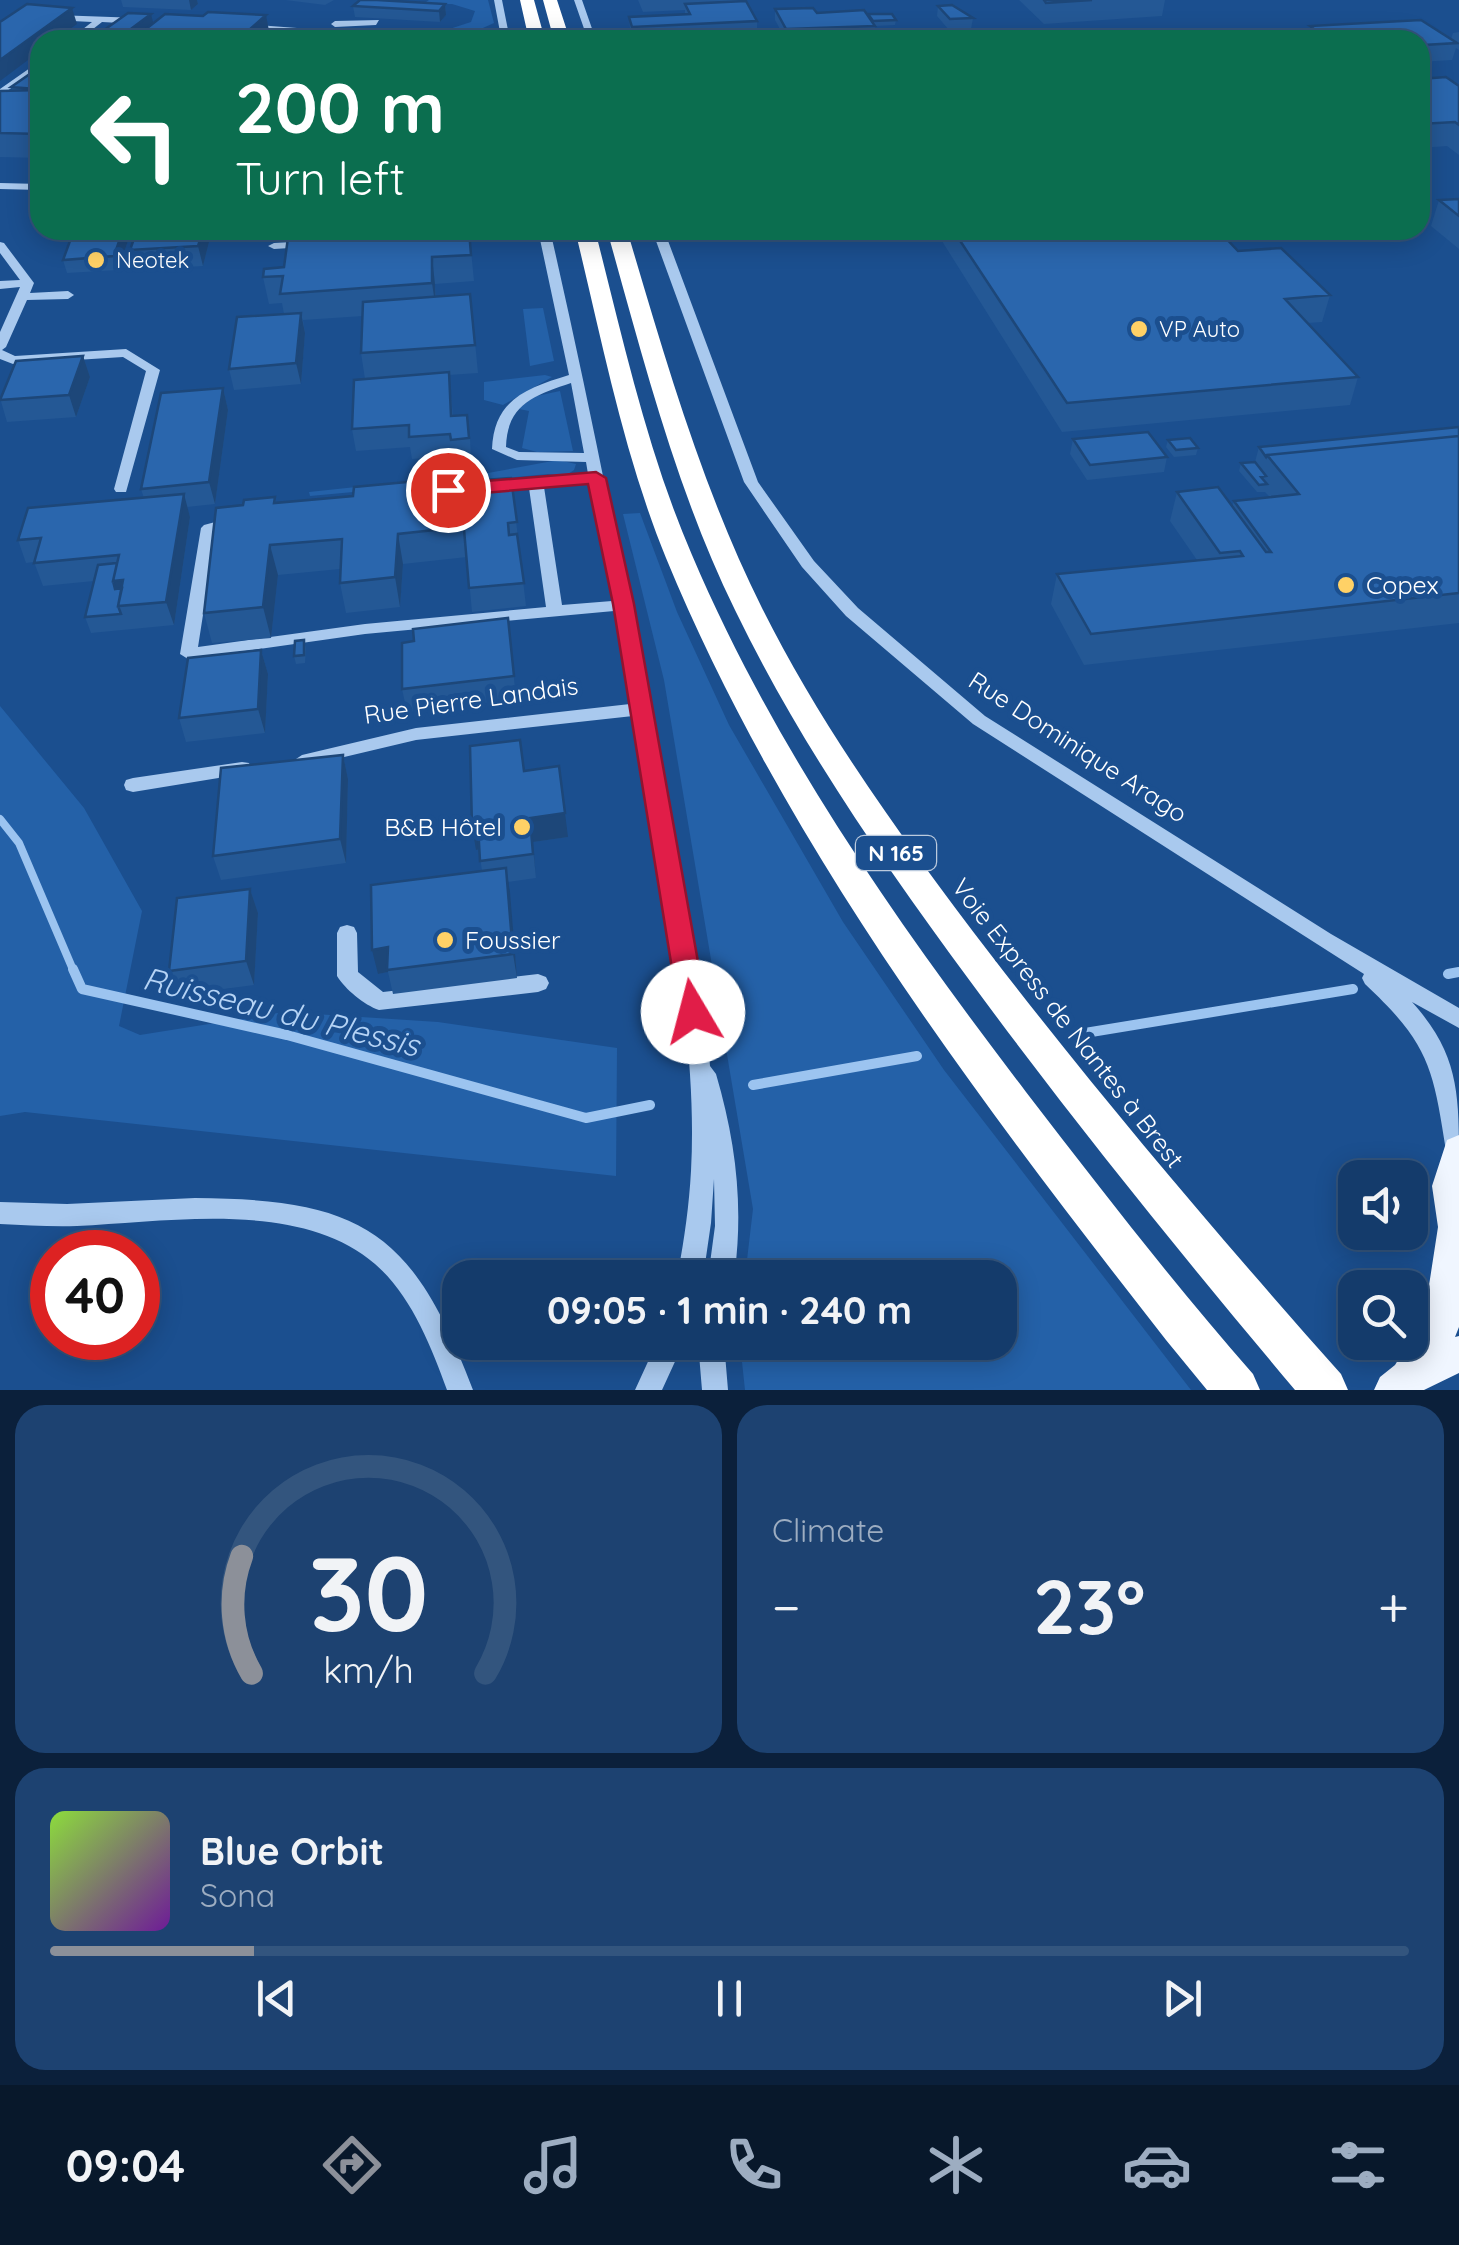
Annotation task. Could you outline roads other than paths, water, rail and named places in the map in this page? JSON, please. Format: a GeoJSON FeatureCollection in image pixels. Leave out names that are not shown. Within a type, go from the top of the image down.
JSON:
{"type":"FeatureCollection","features":[{"type":"Feature","properties":{"kind":"highway"},"geometry":{"type":"LineString","coordinates":[[526,0],[534,30]]}},
{"type":"Feature","properties":{"kind":"highway"},"geometry":{"type":"LineString","coordinates":[[550,0],[559,30]]}},
{"type":"Feature","properties":{"kind":"highway","name":"N 165"},"geometry":{"type":"LineString","coordinates":[[588,240],[649,474],[677,554],[761,730],[826,840],[929,995],[1115,1240],[1236,1390]]}},
{"type":"Feature","properties":{"kind":"highway","name":"Voie Express de Nantes à Brest"},"geometry":{"type":"LineString","coordinates":[[620,240],[663,388],[711,527],[796,698],[854,793],[994,986],[1084,1101],[1325,1390]]}},
{"type":"Feature","properties":{"kind":"main road"},"geometry":{"type":"LineString","coordinates":[[1400,1384],[1442,1324],[1458,1230],[1449,1186],[1459,1150]]}},
{"type":"Feature","properties":{"kind":"main road"},"geometry":{"type":"LineString","coordinates":[[1400,1384],[1459,1354]]}},
{"type":"Feature","properties":{"kind":"street"},"geometry":{"type":"LineString","coordinates":[[498,0],[504,30]]}},
{"type":"Feature","properties":{"kind":"street"},"geometry":{"type":"LineString","coordinates":[[578,0],[588,30]]}},
{"type":"Feature","properties":{"kind":"street"},"geometry":{"type":"LineString","coordinates":[[343,21],[354,6]]}},
{"type":"Feature","properties":{"kind":"street"},"geometry":{"type":"LineString","coordinates":[[50,18],[146,22]]}},
{"type":"Feature","properties":{"kind":"street"},"geometry":{"type":"LineString","coordinates":[[86,30],[100,20]]}},
{"type":"Feature","properties":{"kind":"street"},"geometry":{"type":"LineString","coordinates":[[233,26],[320,30],[343,21],[376,22]]}},
{"type":"Feature","properties":{"kind":"street"},"geometry":{"type":"LineString","coordinates":[[0,94],[30,72]]}},
{"type":"Feature","properties":{"kind":"street"},"geometry":{"type":"LineString","coordinates":[[0,186],[30,187]]}},
{"type":"Feature","properties":{"kind":"street"},"geometry":{"type":"LineString","coordinates":[[274,246],[316,244],[317,240]]}},
{"type":"Feature","properties":{"kind":"street"},"geometry":{"type":"LineString","coordinates":[[546,240],[624,604],[678,905],[698,1050],[704,1184],[693,1260]]}},
{"type":"Feature","properties":{"kind":"street","name":"Rue Dominique Arago"},"geometry":{"type":"LineString","coordinates":[[662,240],[751,482],[808,564],[852,612],[978,720],[1347,954],[1424,1008],[1459,1018]]}},
{"type":"Feature","properties":{"kind":"street"},"geometry":{"type":"LineString","coordinates":[[0,245],[28,283]]}},
{"type":"Feature","properties":{"kind":"street"},"geometry":{"type":"LineString","coordinates":[[0,284],[28,283]]}},
{"type":"Feature","properties":{"kind":"street"},"geometry":{"type":"LineString","coordinates":[[28,283],[5,326],[0,351],[14,360],[126,353],[153,370],[121,489]]}},
{"type":"Feature","properties":{"kind":"street"},"geometry":{"type":"LineString","coordinates":[[22,297],[68,295]]}},
{"type":"Feature","properties":{"kind":"street"},"geometry":{"type":"LineString","coordinates":[[575,378],[533,392],[509,408],[497,429],[499,450],[518,456],[592,458]]}},
{"type":"Feature","properties":{"kind":"street"},"geometry":{"type":"LineString","coordinates":[[478,487],[596,478]]}},
{"type":"Feature","properties":{"kind":"street"},"geometry":{"type":"LineString","coordinates":[[536,483],[554,612]]}},
{"type":"Feature","properties":{"kind":"street"},"geometry":{"type":"LineString","coordinates":[[244,520],[209,528],[188,654],[366,630],[624,604]]}},
{"type":"Feature","properties":{"kind":"street","name":"Rue Pierre Landais"},"geometry":{"type":"LineString","coordinates":[[133,785],[319,758],[416,734],[642,708]]}},
{"type":"Feature","properties":{"kind":"street"},"geometry":{"type":"LineString","coordinates":[[348,933],[348,976],[379,1002],[538,983]]}},
{"type":"Feature","properties":{"kind":"street","name":"Rue Dominique Arago"},"geometry":{"type":"LineString","coordinates":[[1424,1008],[1446,1081],[1459,1150]]}},
{"type":"Feature","properties":{"kind":"street"},"geometry":{"type":"LineString","coordinates":[[698,1050],[722,1134],[724,1260]]}},
{"type":"Feature","properties":{"kind":"street"},"geometry":{"type":"LineString","coordinates":[[0,1214],[190,1210],[286,1213],[343,1228],[384,1254],[412,1290],[438,1334],[460,1390]]}},
{"type":"Feature","properties":{"kind":"street"},"geometry":{"type":"LineString","coordinates":[[648,1390],[663,1360]]}},
{"type":"Feature","properties":{"kind":"street"},"geometry":{"type":"LineString","coordinates":[[713,1360],[715,1390]]}},
{"type":"Feature","properties":{"kind":"waterway","name":"Ruisseau du Plessis"},"geometry":{"type":"LineString","coordinates":[[0,819],[19,843],[74,972]]}},
{"type":"Feature","properties":{"kind":"waterway","name":"Ruisseau du Plessis"},"geometry":{"type":"LineString","coordinates":[[73,969],[82,989],[287,1035],[586,1118],[650,1105]]}},
{"type":"Feature","properties":{"kind":"waterway","name":"Ruisseau du Plessis"},"geometry":{"type":"LineString","coordinates":[[1448,974],[1459,972]]}},
{"type":"Feature","properties":{"kind":"waterway","name":"Ruisseau du Plessis"},"geometry":{"type":"LineString","coordinates":[[1085,1033],[1353,989]]}},
{"type":"Feature","properties":{"kind":"waterway","name":"Ruisseau du Plessis"},"geometry":{"type":"LineString","coordinates":[[753,1085],[917,1056]]}},
{"type":"Feature","properties":{"kind":"place","name":"Neotek"},"geometry":{"type":"Point","coordinates":[96,260]}},
{"type":"Feature","properties":{"kind":"place","name":"VP Auto"},"geometry":{"type":"Point","coordinates":[1139,329]}},
{"type":"Feature","properties":{"kind":"place","name":"Copex"},"geometry":{"type":"Point","coordinates":[1346,585]}},
{"type":"Feature","properties":{"kind":"place","name":"B&B Hôtel"},"geometry":{"type":"Point","coordinates":[522,827]}},
{"type":"Feature","properties":{"kind":"place","name":"Foussier"},"geometry":{"type":"Point","coordinates":[445,940]}}]}
